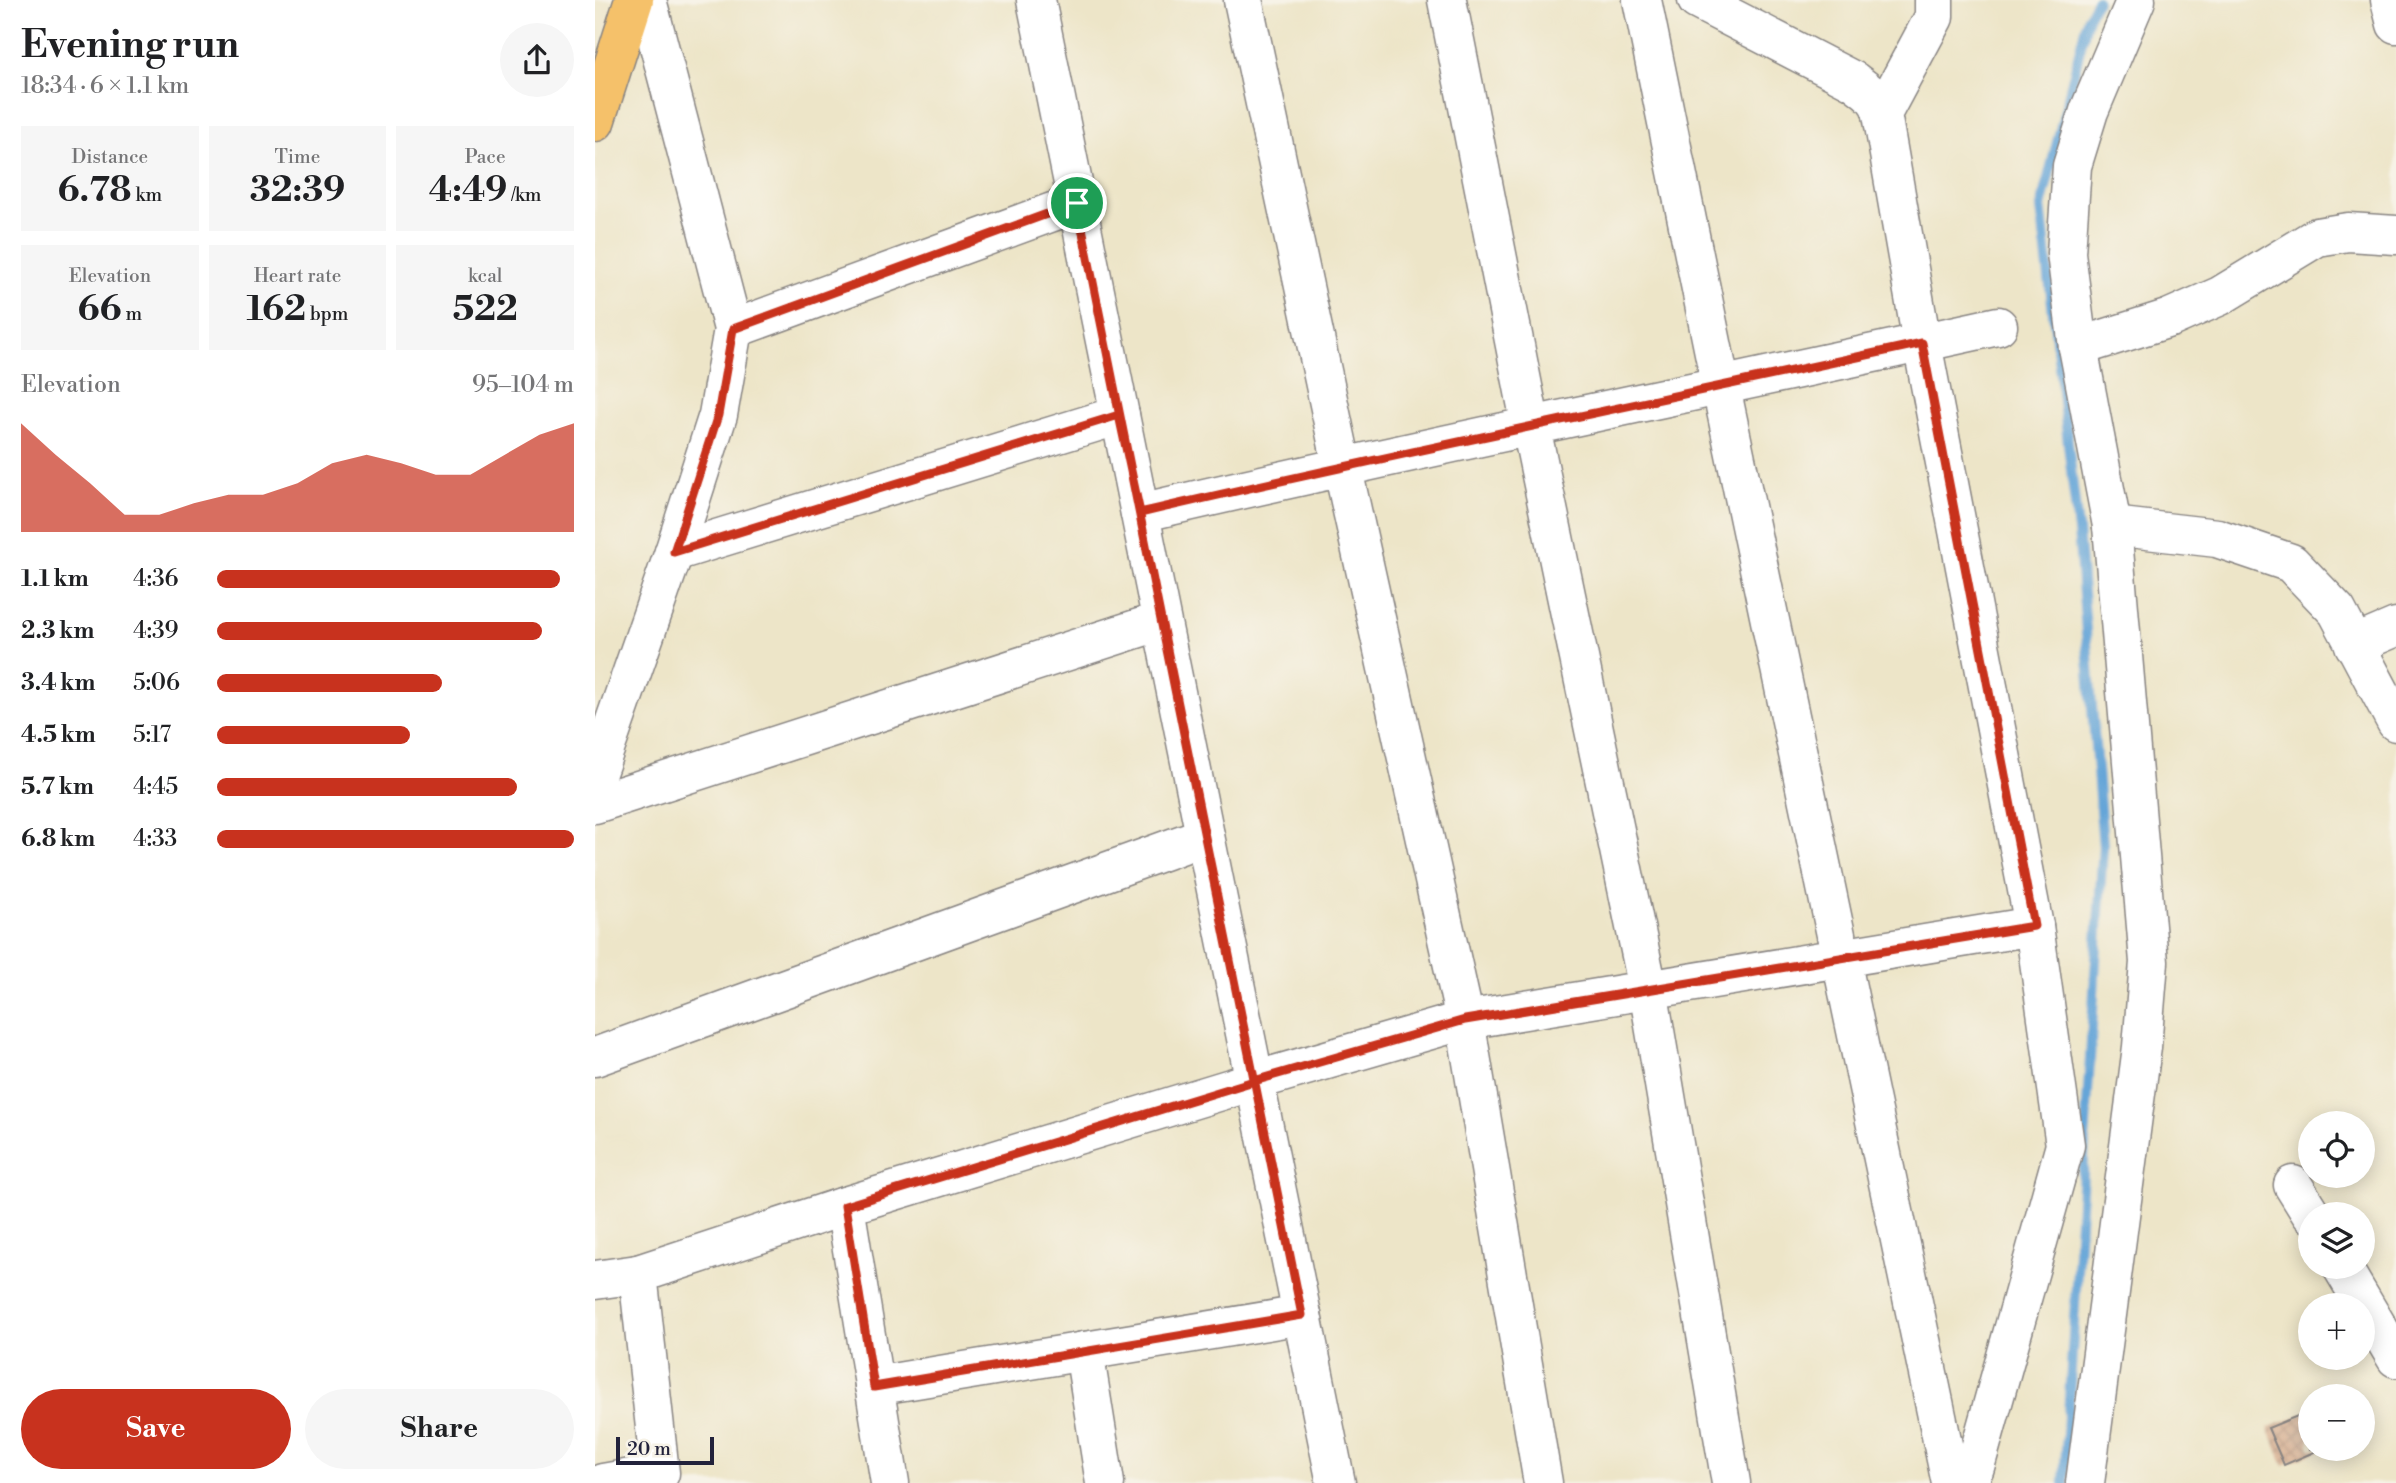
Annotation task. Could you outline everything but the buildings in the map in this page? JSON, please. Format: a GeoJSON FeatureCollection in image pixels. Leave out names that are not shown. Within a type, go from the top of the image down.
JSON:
{"type":"FeatureCollection","features":[{"type":"Feature","properties":{"kind":"main road"},"geometry":{"type":"LineString","coordinates":[[595,122],[634,0]]}},
{"type":"Feature","properties":{"kind":"street"},"geometry":{"type":"LineString","coordinates":[[595,778],[674,552],[718,415],[733,329],[647,0]]}},
{"type":"Feature","properties":{"kind":"street"},"geometry":{"type":"LineString","coordinates":[[1036,0],[1336,1483]]}},
{"type":"Feature","properties":{"kind":"street"},"geometry":{"type":"LineString","coordinates":[[1243,0],[1342,465],[1465,1020],[1543,1483]]}},
{"type":"Feature","properties":{"kind":"street"},"geometry":{"type":"LineString","coordinates":[[1447,0],[1531,427],[1648,989],[1731,1483]]}},
{"type":"Feature","properties":{"kind":"street"},"geometry":{"type":"LineString","coordinates":[[1642,0],[1951,1483]]}},
{"type":"Feature","properties":{"kind":"street"},"geometry":{"type":"LineString","coordinates":[[1697,0],[1854,81],[1874,96],[1884,111],[1922,343],[2034,926],[2065,1145],[1979,1454],[1968,1483]]}},
{"type":"Feature","properties":{"kind":"street"},"geometry":{"type":"LineString","coordinates":[[2085,1483],[2142,1047],[2149,962],[2112,526],[2078,347],[2066,253],[2072,166],[2089,111],[2136,0]]}},
{"type":"Feature","properties":{"kind":"street"},"geometry":{"type":"LineString","coordinates":[[2390,0],[2396,24]]}},
{"type":"Feature","properties":{"kind":"street"},"geometry":{"type":"LineString","coordinates":[[1884,111],[1934,9]]}},
{"type":"Feature","properties":{"kind":"street"},"geometry":{"type":"LineString","coordinates":[[733,329],[1077,203]]}},
{"type":"Feature","properties":{"kind":"street"},"geometry":{"type":"LineString","coordinates":[[2078,347],[2170,318],[2220,296],[2317,237],[2348,232],[2396,235]]}},
{"type":"Feature","properties":{"kind":"street"},"geometry":{"type":"LineString","coordinates":[[1140,513],[1342,465],[1721,387],[1998,326]]}},
{"type":"Feature","properties":{"kind":"street"},"geometry":{"type":"LineString","coordinates":[[674,552],[1119,415]]}},
{"type":"Feature","properties":{"kind":"street"},"geometry":{"type":"LineString","coordinates":[[2112,526],[2217,538],[2291,563],[2337,611],[2396,722]]}},
{"type":"Feature","properties":{"kind":"street"},"geometry":{"type":"LineString","coordinates":[[595,804],[1161,621]]}},
{"type":"Feature","properties":{"kind":"street"},"geometry":{"type":"LineString","coordinates":[[2354,645],[2396,627]]}},
{"type":"Feature","properties":{"kind":"street"},"geometry":{"type":"LineString","coordinates":[[595,1057],[1205,836]]}},
{"type":"Feature","properties":{"kind":"street"},"geometry":{"type":"LineString","coordinates":[[595,1280],[638,1274],[845,1206],[1254,1081],[1465,1020],[2034,926]]}},
{"type":"Feature","properties":{"kind":"street"},"geometry":{"type":"LineString","coordinates":[[845,1206],[890,1483]]}},
{"type":"Feature","properties":{"kind":"street"},"geometry":{"type":"LineString","coordinates":[[603,1483],[660,1473],[638,1274]]}},
{"type":"Feature","properties":{"kind":"street"},"geometry":{"type":"LineString","coordinates":[[2349,1279],[2396,1358]]}},
{"type":"Feature","properties":{"kind":"street"},"geometry":{"type":"LineString","coordinates":[[874,1387],[1302,1315]]}},
{"type":"Feature","properties":{"kind":"street"},"geometry":{"type":"LineString","coordinates":[[1084,1351],[1105,1483]]}},
{"type":"Feature","properties":{"kind":"waterway"},"geometry":{"type":"LineString","coordinates":[[2064,1483],[2103,846],[2078,530],[2041,207],[2088,17],[2097,0]]}},
{"type":"Feature","properties":{"kind":"route"},"geometry":{"type":"LineString","coordinates":[[1077,203],[733,329],[718,415],[674,552],[1119,415],[1140,513],[1342,465],[1922,343],[2034,926],[1465,1020],[1254,1081],[845,1206],[874,1387],[1302,1315],[1254,1081],[1140,513],[1077,203]]}}]}
